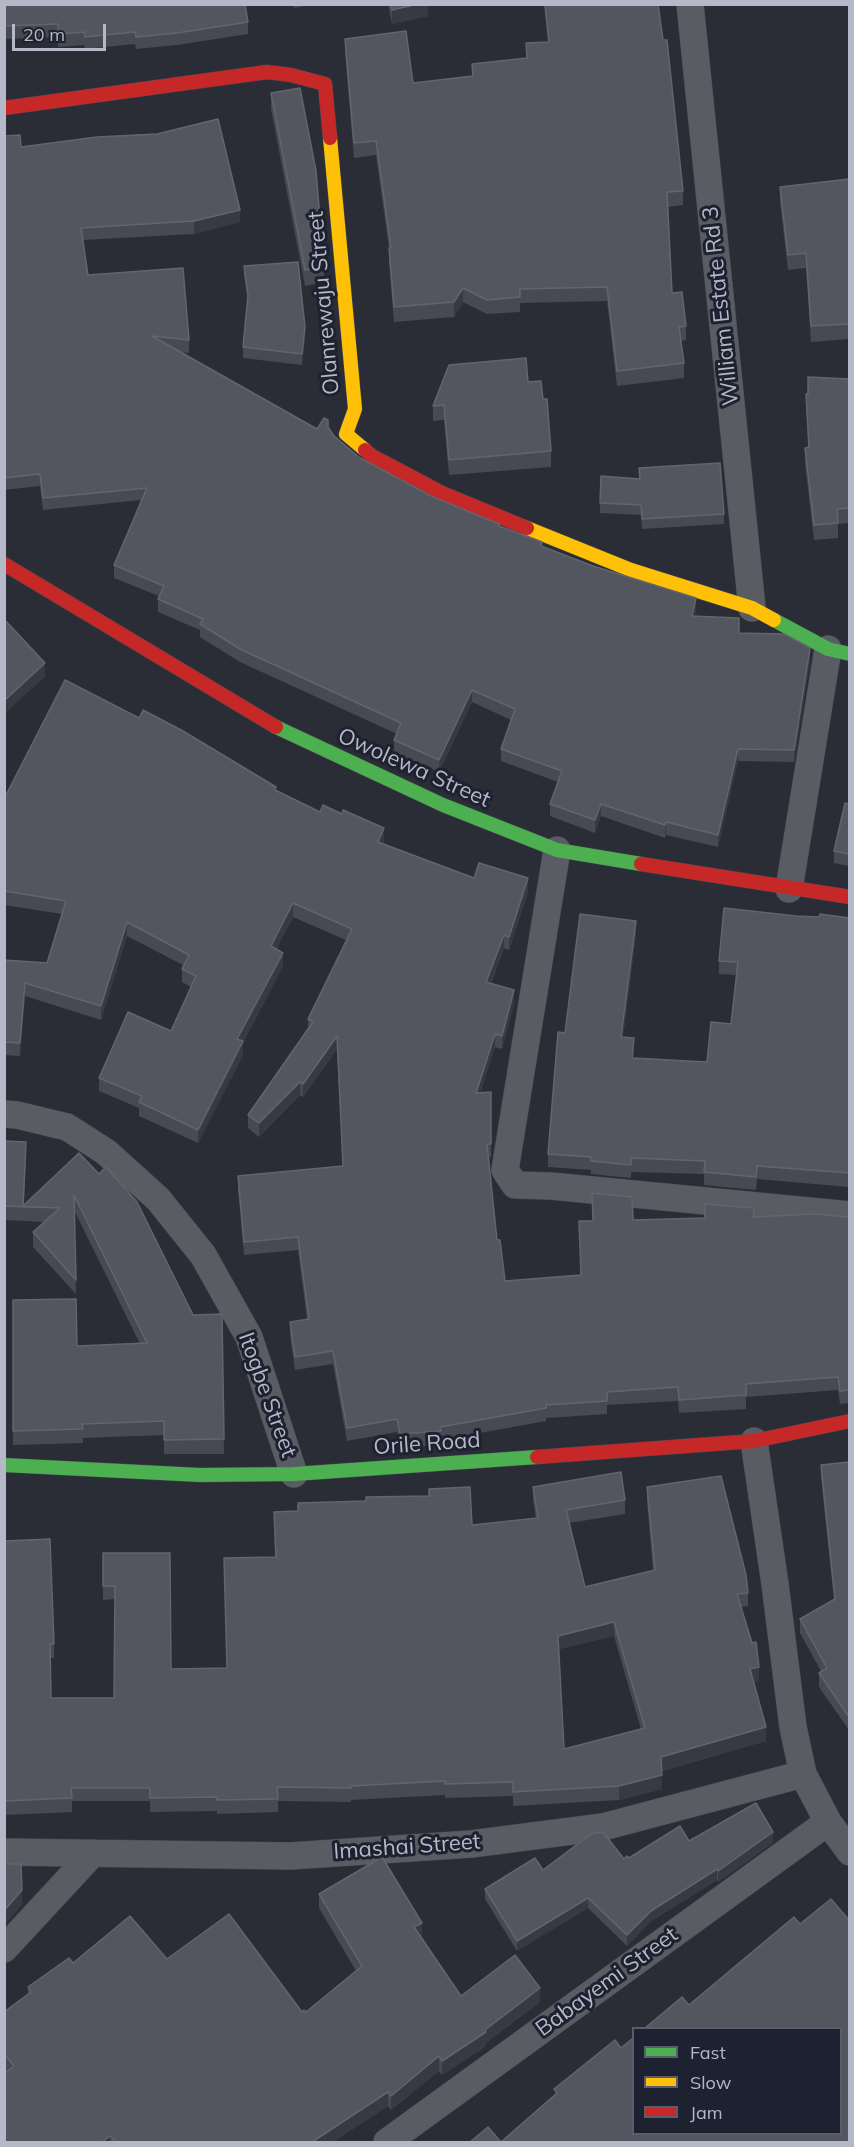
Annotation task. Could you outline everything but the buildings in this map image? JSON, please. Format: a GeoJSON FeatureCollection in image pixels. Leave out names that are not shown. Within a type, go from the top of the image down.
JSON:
{"type":"FeatureCollection","features":[{"type":"Feature","properties":{"kind":"street","name":"William Estate Rd 3"},"geometry":{"type":"LineString","coordinates":[[690,4],[752,608]]}},
{"type":"Feature","properties":{"kind":"street","name":"Olanrewaju Street"},"geometry":{"type":"LineString","coordinates":[[4,108],[267,72],[291,75],[325,84],[355,409],[346,434],[372,456],[442,493],[631,570],[752,608],[839,651]]}},
{"type":"Feature","properties":{"kind":"street","name":"Owolewa Street"},"geometry":{"type":"LineString","coordinates":[[4,564],[286,734],[443,805],[557,850],[849,897]]}},
{"type":"Feature","properties":{"kind":"street"},"geometry":{"type":"LineString","coordinates":[[789,889],[839,651]]}},
{"type":"Feature","properties":{"kind":"street"},"geometry":{"type":"LineString","coordinates":[[557,850],[505,1170],[515,1185],[551,1186],[849,1215]]}},
{"type":"Feature","properties":{"kind":"street","name":"Itogbe Street"},"geometry":{"type":"LineString","coordinates":[[4,1114],[67,1127],[106,1152],[166,1208],[203,1255],[249,1337],[294,1474]]}},
{"type":"Feature","properties":{"kind":"street","name":"Orile Road"},"geometry":{"type":"LineString","coordinates":[[4,1465],[200,1475],[294,1474],[754,1441],[849,1421]]}},
{"type":"Feature","properties":{"kind":"street"},"geometry":{"type":"LineString","coordinates":[[754,1441],[793,1728],[802,1774],[828,1822],[849,1852]]}},
{"type":"Feature","properties":{"kind":"street","name":"Imashai Street"},"geometry":{"type":"LineString","coordinates":[[4,1852],[290,1856],[471,1844],[603,1827],[802,1774]]}},
{"type":"Feature","properties":{"kind":"street","name":"Babayemi Street"},"geometry":{"type":"LineString","coordinates":[[387,2142],[828,1822]]}},
{"type":"Feature","properties":{"kind":"street"},"geometry":{"type":"LineString","coordinates":[[4,1949],[93,1853]]}},
{"type":"Feature","properties":{"kind":"traffic: fast"},"geometry":{"type":"LineString","coordinates":[[774,620],[828,649],[850,654]]}},
{"type":"Feature","properties":{"kind":"traffic: fast"},"geometry":{"type":"LineString","coordinates":[[276,727],[443,805],[557,850],[641,864]]}},
{"type":"Feature","properties":{"kind":"traffic: fast"},"geometry":{"type":"LineString","coordinates":[[4,1465],[200,1475],[294,1474],[537,1457]]}},
{"type":"Feature","properties":{"kind":"traffic: slow"},"geometry":{"type":"LineString","coordinates":[[330,138],[355,409],[346,434],[365,450]]}},
{"type":"Feature","properties":{"kind":"traffic: slow"},"geometry":{"type":"LineString","coordinates":[[527,528],[631,570],[752,608],[774,620]]}},
{"type":"Feature","properties":{"kind":"traffic: jam"},"geometry":{"type":"LineString","coordinates":[[4,108],[267,72],[291,75],[325,84],[330,138]]}},
{"type":"Feature","properties":{"kind":"traffic: jam"},"geometry":{"type":"LineString","coordinates":[[365,450],[372,456],[442,493],[527,528]]}},
{"type":"Feature","properties":{"kind":"traffic: jam"},"geometry":{"type":"LineString","coordinates":[[4,564],[276,727]]}},
{"type":"Feature","properties":{"kind":"traffic: jam"},"geometry":{"type":"LineString","coordinates":[[641,864],[850,897]]}},
{"type":"Feature","properties":{"kind":"traffic: jam"},"geometry":{"type":"LineString","coordinates":[[537,1457],[754,1441],[850,1421]]}}]}
